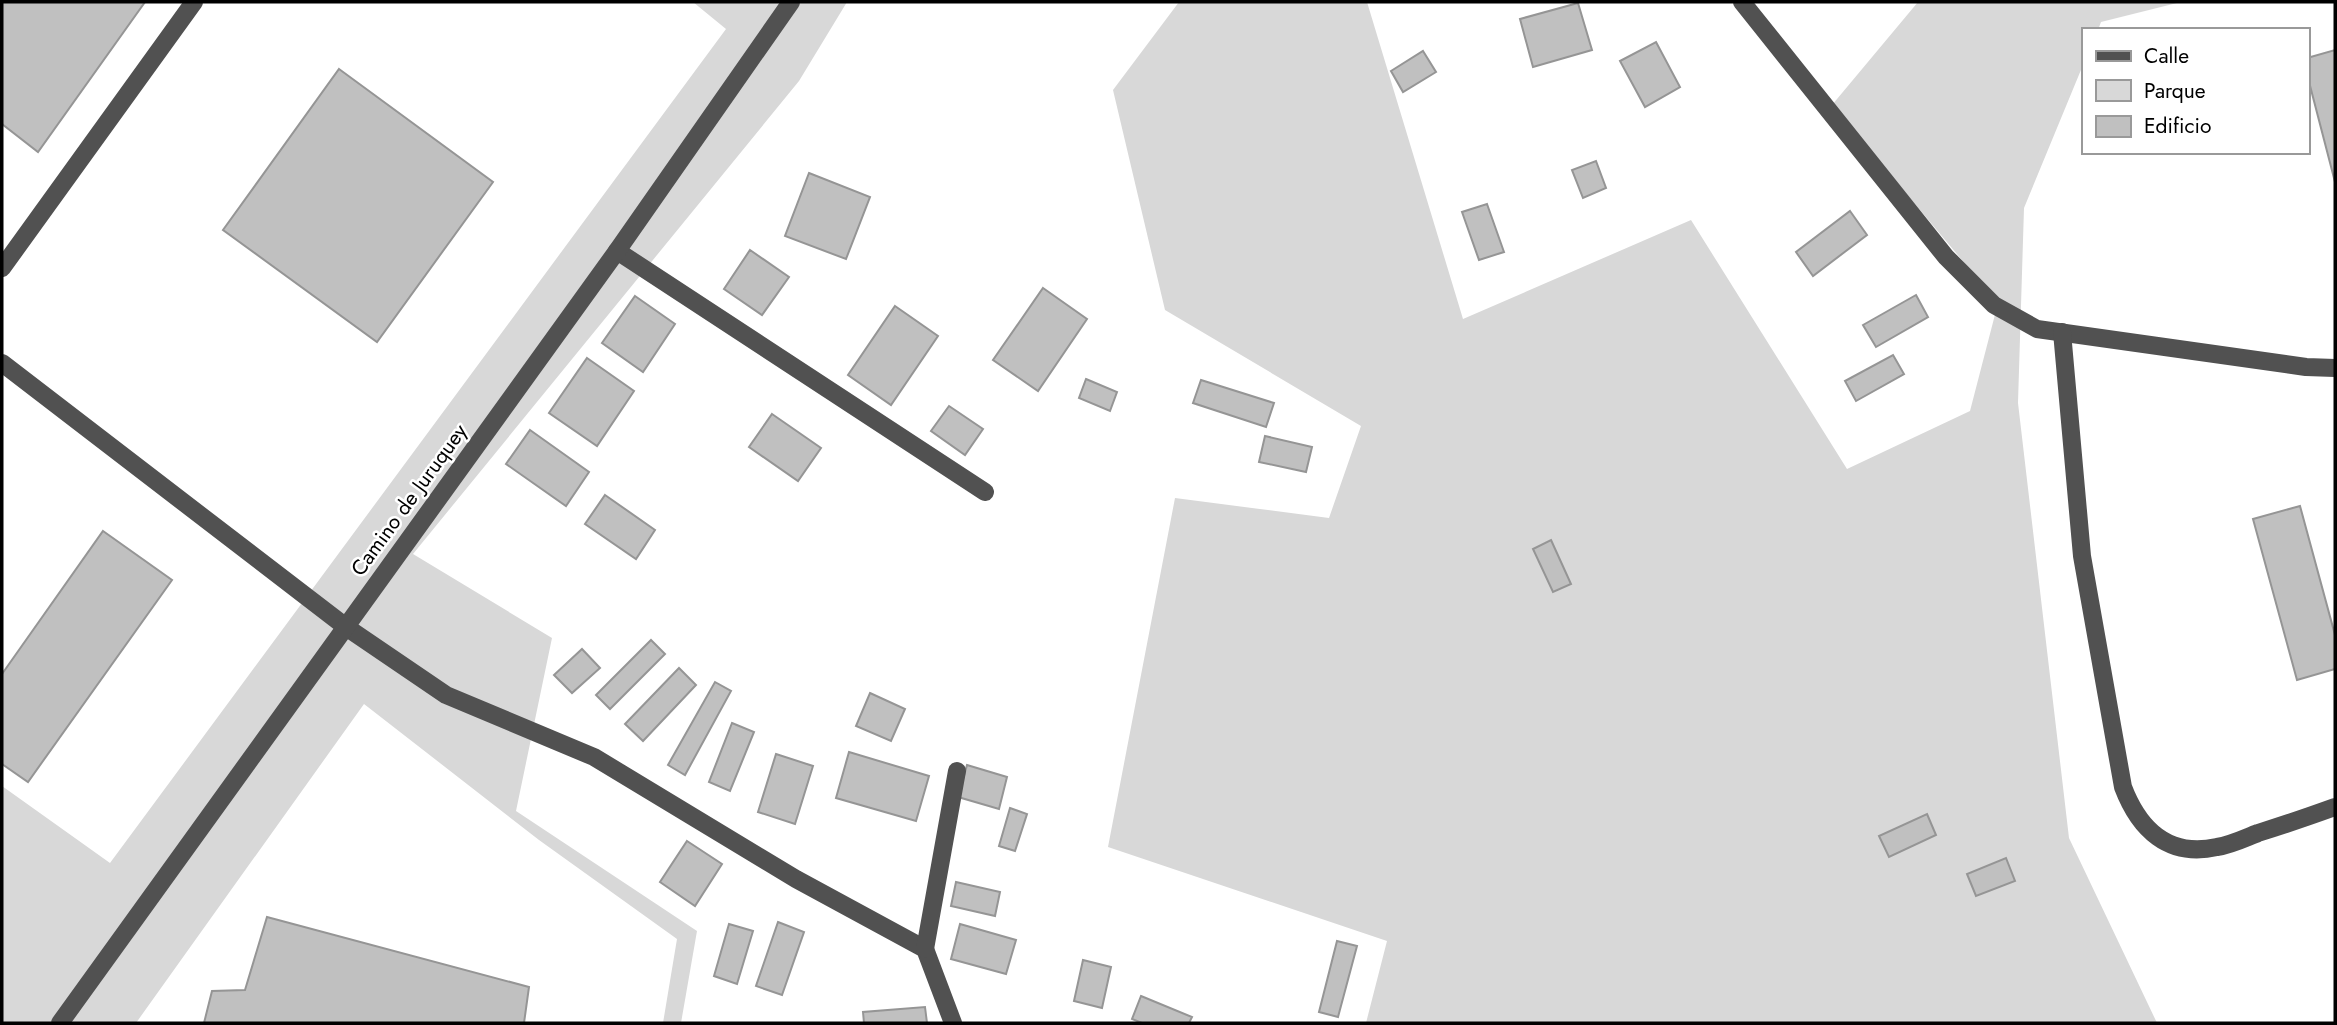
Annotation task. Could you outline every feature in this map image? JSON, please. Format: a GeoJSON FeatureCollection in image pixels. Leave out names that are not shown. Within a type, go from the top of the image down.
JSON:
{"type":"FeatureCollection","features":[{"type":"Feature","properties":{"kind":"street"},"geometry":{"type":"LineString","coordinates":[[2,268],[194,2]]}},
{"type":"Feature","properties":{"kind":"street","name":"Camino de Juruquey"},"geometry":{"type":"LineString","coordinates":[[61,1023],[617,251],[791,2]]}},
{"type":"Feature","properties":{"kind":"street"},"geometry":{"type":"LineString","coordinates":[[1742,2],[1946,257],[1994,305],[2037,329],[2306,367],[2335,368]]}},
{"type":"Feature","properties":{"kind":"street"},"geometry":{"type":"LineString","coordinates":[[617,251],[985,492]]}},
{"type":"Feature","properties":{"kind":"street"},"geometry":{"type":"LineString","coordinates":[[2062,332],[2082,556],[2123,787],[2131,807],[2143,825],[2156,837],[2171,845],[2192,848],[2216,848],[2335,807]]}},
{"type":"Feature","properties":{"kind":"street"},"geometry":{"type":"LineString","coordinates":[[2,363],[346,626],[446,695],[594,757],[796,879],[925,948]]}},
{"type":"Feature","properties":{"kind":"street"},"geometry":{"type":"LineString","coordinates":[[953,1023],[925,948],[957,771]]}},
{"type":"Feature","properties":{"kind":"green space"},"geometry":{"type":"Polygon","coordinates":[[[693,2],[847,2],[799,81],[413,554],[552,638],[516,811],[697,931],[681,1023],[663,1023],[677,939],[539,840],[364,704],[136,1023],[2,1023],[2,786],[110,863],[726,29],[693,2]]]}},
{"type":"Feature","properties":{"kind":"green space"},"geometry":{"type":"Polygon","coordinates":[[[1179,2],[1367,2],[1463,319],[1691,220],[1847,469],[1970,411],[1998,303],[1832,105],[1918,2],[2181,2],[2101,22],[2099,28],[2082,28],[2082,67],[2024,208],[2018,403],[2069,838],[2157,1023],[1366,1023],[1387,941],[1108,847],[1175,498],[1329,518],[1361,426],[1165,310],[1113,90],[1179,2]]]}},
{"type":"Feature","properties":{"kind":"building"},"geometry":{"type":"Polygon","coordinates":[[[2,2],[145,2],[38,152],[2,124],[2,2]]]}},
{"type":"Feature","properties":{"kind":"building"},"geometry":{"type":"Polygon","coordinates":[[[1578,3],[1592,50],[1533,67],[1520,19],[1578,3]]]}},
{"type":"Feature","properties":{"kind":"building"},"geometry":{"type":"Polygon","coordinates":[[[1656,42],[1680,87],[1645,107],[1620,61],[1656,42]]]}},
{"type":"Feature","properties":{"kind":"building"},"geometry":{"type":"Polygon","coordinates":[[[2335,50],[2335,182],[2309,82],[2309,57],[2335,50]]]}},
{"type":"Feature","properties":{"kind":"building"},"geometry":{"type":"Polygon","coordinates":[[[1423,51],[1436,72],[1403,92],[1391,71],[1423,51]]]}},
{"type":"Feature","properties":{"kind":"building"},"geometry":{"type":"Polygon","coordinates":[[[339,69],[493,182],[377,342],[223,230],[339,69]]]}},
{"type":"Feature","properties":{"kind":"building"},"geometry":{"type":"Polygon","coordinates":[[[1596,161],[1606,188],[1583,198],[1572,170],[1596,161]]]}},
{"type":"Feature","properties":{"kind":"building"},"geometry":{"type":"Polygon","coordinates":[[[809,173],[870,197],[846,259],[785,236],[809,173]]]}},
{"type":"Feature","properties":{"kind":"building"},"geometry":{"type":"Polygon","coordinates":[[[1487,204],[1504,252],[1479,260],[1462,212],[1487,204]]]}},
{"type":"Feature","properties":{"kind":"building"},"geometry":{"type":"Polygon","coordinates":[[[1850,211],[1867,235],[1813,276],[1796,252],[1850,211]]]}},
{"type":"Feature","properties":{"kind":"building"},"geometry":{"type":"Polygon","coordinates":[[[750,250],[789,277],[762,315],[724,289],[750,250]]]}},
{"type":"Feature","properties":{"kind":"building"},"geometry":{"type":"Polygon","coordinates":[[[1043,288],[1087,319],[1038,391],[993,360],[1043,288]]]}},
{"type":"Feature","properties":{"kind":"building"},"geometry":{"type":"Polygon","coordinates":[[[1916,295],[1928,317],[1876,347],[1863,325],[1916,295]]]}},
{"type":"Feature","properties":{"kind":"building"},"geometry":{"type":"Polygon","coordinates":[[[635,296],[675,324],[643,372],[602,343],[635,296]]]}},
{"type":"Feature","properties":{"kind":"building"},"geometry":{"type":"Polygon","coordinates":[[[895,306],[938,336],[891,405],[848,375],[895,306]]]}},
{"type":"Feature","properties":{"kind":"building"},"geometry":{"type":"Polygon","coordinates":[[[1893,355],[1904,374],[1856,401],[1845,381],[1893,355]]]}},
{"type":"Feature","properties":{"kind":"building"},"geometry":{"type":"Polygon","coordinates":[[[587,358],[634,391],[597,446],[549,413],[587,358]]]}},
{"type":"Feature","properties":{"kind":"building"},"geometry":{"type":"Polygon","coordinates":[[[1086,379],[1117,392],[1110,411],[1079,398],[1086,379]]]}},
{"type":"Feature","properties":{"kind":"building"},"geometry":{"type":"Polygon","coordinates":[[[1201,380],[1274,403],[1266,427],[1193,403],[1201,380]]]}},
{"type":"Feature","properties":{"kind":"building"},"geometry":{"type":"Polygon","coordinates":[[[949,406],[983,429],[965,455],[931,431],[949,406]]]}},
{"type":"Feature","properties":{"kind":"building"},"geometry":{"type":"Polygon","coordinates":[[[772,414],[821,448],[798,481],[749,447],[772,414]]]}},
{"type":"Feature","properties":{"kind":"building"},"geometry":{"type":"Polygon","coordinates":[[[530,430],[589,472],[566,506],[506,464],[530,430]]]}},
{"type":"Feature","properties":{"kind":"building"},"geometry":{"type":"Polygon","coordinates":[[[1265,436],[1312,447],[1306,472],[1259,462],[1265,436]]]}},
{"type":"Feature","properties":{"kind":"building"},"geometry":{"type":"Polygon","coordinates":[[[605,495],[655,530],[636,559],[585,524],[605,495]]]}},
{"type":"Feature","properties":{"kind":"building"},"geometry":{"type":"Polygon","coordinates":[[[2300,506],[2335,635],[2335,669],[2297,680],[2253,519],[2300,506]]]}},
{"type":"Feature","properties":{"kind":"building"},"geometry":{"type":"Polygon","coordinates":[[[103,531],[172,580],[28,782],[2,764],[2,674],[103,531]]]}},
{"type":"Feature","properties":{"kind":"building"},"geometry":{"type":"Polygon","coordinates":[[[1551,540],[1571,584],[1553,592],[1533,549],[1551,540]]]}},
{"type":"Feature","properties":{"kind":"building"},"geometry":{"type":"Polygon","coordinates":[[[651,640],[665,654],[610,709],[596,695],[651,640]]]}},
{"type":"Feature","properties":{"kind":"building"},"geometry":{"type":"Polygon","coordinates":[[[582,649],[600,668],[572,693],[554,675],[582,649]]]}},
{"type":"Feature","properties":{"kind":"building"},"geometry":{"type":"Polygon","coordinates":[[[679,668],[696,685],[643,741],[625,724],[679,668]]]}},
{"type":"Feature","properties":{"kind":"building"},"geometry":{"type":"Polygon","coordinates":[[[715,682],[731,691],[685,775],[668,765],[715,682]]]}},
{"type":"Feature","properties":{"kind":"building"},"geometry":{"type":"Polygon","coordinates":[[[870,693],[905,709],[891,741],[856,726],[870,693]]]}},
{"type":"Feature","properties":{"kind":"building"},"geometry":{"type":"Polygon","coordinates":[[[732,723],[754,732],[730,791],[709,782],[732,723]]]}},
{"type":"Feature","properties":{"kind":"building"},"geometry":{"type":"Polygon","coordinates":[[[849,752],[929,776],[916,821],[836,798],[849,752]]]}},
{"type":"Feature","properties":{"kind":"building"},"geometry":{"type":"Polygon","coordinates":[[[776,754],[813,766],[795,824],[758,812],[776,754]]]}},
{"type":"Feature","properties":{"kind":"building"},"geometry":{"type":"Polygon","coordinates":[[[967,765],[1007,777],[999,809],[958,797],[967,765]]]}},
{"type":"Feature","properties":{"kind":"building"},"geometry":{"type":"Polygon","coordinates":[[[1010,808],[1027,814],[1015,851],[999,846],[1010,808]]]}},
{"type":"Feature","properties":{"kind":"building"},"geometry":{"type":"Polygon","coordinates":[[[1927,814],[1936,835],[1889,857],[1879,836],[1927,814]]]}},
{"type":"Feature","properties":{"kind":"building"},"geometry":{"type":"Polygon","coordinates":[[[687,841],[722,864],[695,906],[660,882],[687,841]]]}},
{"type":"Feature","properties":{"kind":"building"},"geometry":{"type":"Polygon","coordinates":[[[2006,858],[2015,881],[1976,896],[1967,874],[2006,858]]]}},
{"type":"Feature","properties":{"kind":"building"},"geometry":{"type":"Polygon","coordinates":[[[956,882],[1000,892],[995,916],[951,906],[956,882]]]}},
{"type":"Feature","properties":{"kind":"building"},"geometry":{"type":"Polygon","coordinates":[[[267,917],[529,987],[524,1023],[204,1023],[212,991],[245,990],[267,917]]]}},
{"type":"Feature","properties":{"kind":"building"},"geometry":{"type":"Polygon","coordinates":[[[778,922],[804,932],[782,995],[756,986],[778,922]]]}},
{"type":"Feature","properties":{"kind":"building"},"geometry":{"type":"Polygon","coordinates":[[[729,924],[753,931],[737,984],[714,976],[729,924]]]}},
{"type":"Feature","properties":{"kind":"building"},"geometry":{"type":"Polygon","coordinates":[[[960,924],[1016,940],[1006,974],[951,959],[960,924]]]}},
{"type":"Feature","properties":{"kind":"building"},"geometry":{"type":"Polygon","coordinates":[[[1337,941],[1357,946],[1338,1017],[1319,1012],[1337,941]]]}},
{"type":"Feature","properties":{"kind":"building"},"geometry":{"type":"Polygon","coordinates":[[[1083,960],[1111,967],[1102,1008],[1074,1001],[1083,960]]]}},
{"type":"Feature","properties":{"kind":"building"},"geometry":{"type":"Polygon","coordinates":[[[1141,996],[1192,1017],[1189,1023],[1142,1023],[1132,1019],[1141,996]]]}},
{"type":"Feature","properties":{"kind":"building"},"geometry":{"type":"Polygon","coordinates":[[[925,1007],[927,1023],[864,1023],[863,1012],[925,1007]]]}}]}
